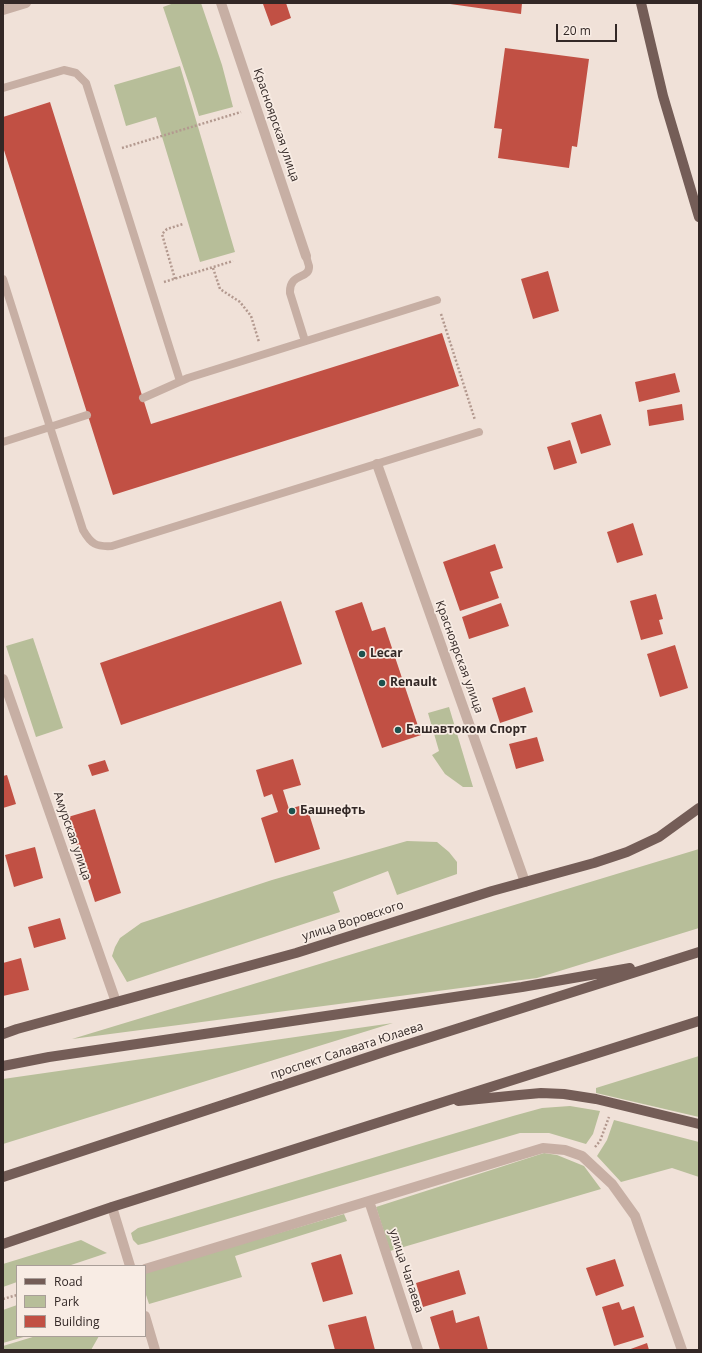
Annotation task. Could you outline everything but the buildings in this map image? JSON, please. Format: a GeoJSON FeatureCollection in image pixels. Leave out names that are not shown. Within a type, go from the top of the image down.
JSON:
{"type":"FeatureCollection","features":[{"type":"Feature","properties":{"kind":"main road"},"geometry":{"type":"LineString","coordinates":[[641,3],[663,96],[699,217]]}},
{"type":"Feature","properties":{"kind":"main road","name":"улица Воровского"},"geometry":{"type":"LineString","coordinates":[[3,1034],[296,953],[525,882],[594,863],[627,852],[659,838],[699,808]]}},
{"type":"Feature","properties":{"kind":"main road","name":"проспект Салавата Юлаева"},"geometry":{"type":"LineString","coordinates":[[3,1177],[699,952]]}},
{"type":"Feature","properties":{"kind":"main road"},"geometry":{"type":"LineString","coordinates":[[3,1066],[49,1057],[522,987],[602,974],[685,957]]}},
{"type":"Feature","properties":{"kind":"main road"},"geometry":{"type":"LineString","coordinates":[[3,1244],[112,1207],[699,1021]]}},
{"type":"Feature","properties":{"kind":"main road"},"geometry":{"type":"LineString","coordinates":[[434,1104],[541,1093],[564,1094],[596,1099],[699,1124]]}},
{"type":"Feature","properties":{"kind":"street"},"geometry":{"type":"LineString","coordinates":[[3,10],[26,3]]}},
{"type":"Feature","properties":{"kind":"street","name":"Красноярская улица"},"geometry":{"type":"LineString","coordinates":[[221,3],[306,256]]}},
{"type":"Feature","properties":{"kind":"street","name":"Красноярская улица"},"geometry":{"type":"LineString","coordinates":[[377,464],[525,882]]}},
{"type":"Feature","properties":{"kind":"street","name":"Амурская улица"},"geometry":{"type":"LineString","coordinates":[[3,679],[116,1002]]}},
{"type":"Feature","properties":{"kind":"street"},"geometry":{"type":"LineString","coordinates":[[146,1269],[543,1148],[564,1150],[582,1156],[612,1184],[635,1216],[682,1350]]}},
{"type":"Feature","properties":{"kind":"street","name":"улица Чапаева"},"geometry":{"type":"LineString","coordinates":[[369,1201],[418,1350]]}},
{"type":"Feature","properties":{"kind":"street"},"geometry":{"type":"LineString","coordinates":[[112,1207],[130,1265]]}},
{"type":"Feature","properties":{"kind":"street"},"geometry":{"type":"LineString","coordinates":[[146,1319],[155,1350]]}},
{"type":"Feature","properties":{"kind":"lane"},"geometry":{"type":"LineString","coordinates":[[3,88],[64,70],[76,73],[86,83],[180,381]]}},
{"type":"Feature","properties":{"kind":"lane"},"geometry":{"type":"LineString","coordinates":[[305,341],[290,293],[290,286],[292,281],[303,276],[307,272],[309,266],[306,256]]}},
{"type":"Feature","properties":{"kind":"lane"},"geometry":{"type":"LineString","coordinates":[[3,279],[83,530],[88,539],[102,547],[112,546],[479,432]]}},
{"type":"Feature","properties":{"kind":"lane"},"geometry":{"type":"LineString","coordinates":[[143,398],[180,381],[437,300]]}},
{"type":"Feature","properties":{"kind":"lane"},"geometry":{"type":"LineString","coordinates":[[3,442],[88,415]]}},
{"type":"Feature","properties":{"kind":"path"},"geometry":{"type":"LineString","coordinates":[[108,152],[256,108]]}},
{"type":"Feature","properties":{"kind":"path"},"geometry":{"type":"LineString","coordinates":[[175,279],[162,234],[166,229],[183,224]]}},
{"type":"Feature","properties":{"kind":"path"},"geometry":{"type":"LineString","coordinates":[[150,286],[233,261]]}},
{"type":"Feature","properties":{"kind":"path"},"geometry":{"type":"LineString","coordinates":[[213,268],[220,289],[240,302],[251,316],[263,355]]}},
{"type":"Feature","properties":{"kind":"path"},"geometry":{"type":"LineString","coordinates":[[437,300],[479,432]]}},
{"type":"Feature","properties":{"kind":"path"},"geometry":{"type":"LineString","coordinates":[[3,1300],[16,1295]]}},
{"type":"Feature","properties":{"kind":"green space"},"geometry":{"type":"Polygon","coordinates":[[[174,3],[201,3],[222,65],[233,107],[199,116],[163,7],[174,3]]]}},
{"type":"Feature","properties":{"kind":"green space"},"geometry":{"type":"Polygon","coordinates":[[[180,66],[235,252],[200,262],[156,117],[126,126],[114,85],[180,66]]]}},
{"type":"Feature","properties":{"kind":"green space"},"geometry":{"type":"Polygon","coordinates":[[[33,638],[63,728],[36,737],[6,646],[33,638]]]}},
{"type":"Feature","properties":{"kind":"green space"},"geometry":{"type":"Polygon","coordinates":[[[449,707],[473,787],[463,787],[445,774],[432,755],[439,751],[428,713],[449,707]]]}},
{"type":"Feature","properties":{"kind":"green space"},"geometry":{"type":"Polygon","coordinates":[[[407,841],[437,842],[449,852],[457,862],[457,874],[397,895],[388,871],[333,892],[340,912],[127,982],[112,956],[120,938],[141,923],[272,880],[407,841]]]}},
{"type":"Feature","properties":{"kind":"green space"},"geometry":{"type":"Polygon","coordinates":[[[699,849],[699,928],[537,978],[72,1039],[699,849]]]}},
{"type":"Feature","properties":{"kind":"green space"},"geometry":{"type":"Polygon","coordinates":[[[393,1023],[3,1144],[3,1079],[393,1023]]]}},
{"type":"Feature","properties":{"kind":"green space"},"geometry":{"type":"Polygon","coordinates":[[[699,1056],[699,1117],[596,1093],[596,1088],[699,1056]]]}},
{"type":"Feature","properties":{"kind":"green space"},"geometry":{"type":"Polygon","coordinates":[[[570,1106],[600,1111],[593,1134],[586,1144],[549,1133],[520,1133],[146,1243],[138,1245],[133,1240],[131,1233],[138,1228],[513,1116],[542,1108],[570,1106]]]}},
{"type":"Feature","properties":{"kind":"green space"},"geometry":{"type":"Polygon","coordinates":[[[614,1120],[699,1142],[699,1177],[672,1168],[621,1182],[597,1156],[607,1140],[614,1120]]]}},
{"type":"Feature","properties":{"kind":"green space"},"geometry":{"type":"Polygon","coordinates":[[[544,1153],[557,1155],[584,1166],[601,1189],[390,1251],[376,1207],[544,1153]]]}},
{"type":"Feature","properties":{"kind":"green space"},"geometry":{"type":"Polygon","coordinates":[[[344,1214],[347,1221],[235,1256],[242,1277],[149,1304],[146,1295],[146,1272],[344,1214]]]}},
{"type":"Feature","properties":{"kind":"green space"},"geometry":{"type":"Polygon","coordinates":[[[81,1240],[107,1253],[71,1265],[16,1265],[16,1282],[3,1287],[3,1264],[81,1240]]]}},
{"type":"Feature","properties":{"kind":"green space"},"geometry":{"type":"Polygon","coordinates":[[[16,1305],[16,1337],[24,1337],[3,1343],[3,1310],[16,1305]]]}},
{"type":"Feature","properties":{"kind":"green space"},"geometry":{"type":"Polygon","coordinates":[[[33,1337],[98,1337],[91,1350],[3,1350],[3,1346],[33,1337]]]}},
{"type":"Feature","properties":{"kind":"place","name":"Lecar"},"geometry":{"type":"Point","coordinates":[362,654]}},
{"type":"Feature","properties":{"kind":"place","name":"Renault"},"geometry":{"type":"Point","coordinates":[382,683]}},
{"type":"Feature","properties":{"kind":"place","name":"Башавтоком Спорт"},"geometry":{"type":"Point","coordinates":[398,730]}},
{"type":"Feature","properties":{"kind":"place","name":"Башнефть"},"geometry":{"type":"Point","coordinates":[292,811]}}]}
